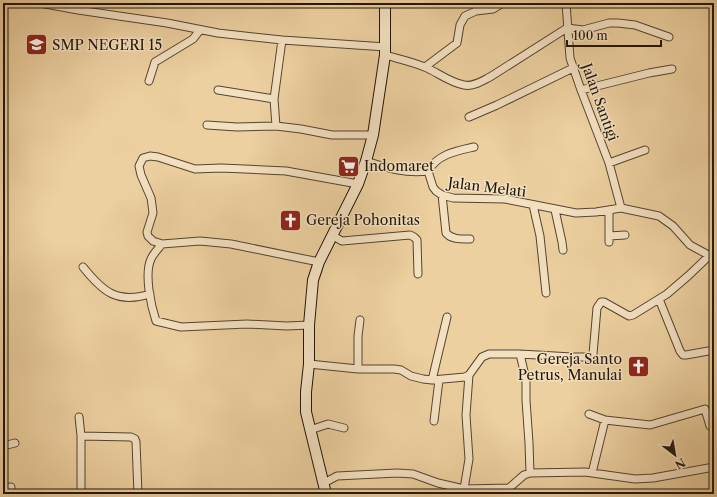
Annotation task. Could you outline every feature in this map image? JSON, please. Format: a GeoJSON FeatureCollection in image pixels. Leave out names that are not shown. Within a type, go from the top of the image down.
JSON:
{"type":"FeatureCollection","features":[{"type":"Feature","properties":{"kind":"main road"},"geometry":{"type":"LineString","coordinates":[[326,494],[306,412],[306,392],[309,364],[309,325],[314,280],[319,262],[358,184],[373,135],[385,51],[385,3]]}},
{"type":"Feature","properties":{"kind":"street"},"geometry":{"type":"LineString","coordinates":[[40,3],[79,6],[200,30],[385,51],[426,67],[457,83],[471,86],[490,77],[567,28],[583,30],[609,23],[618,23],[635,25],[669,37]]}},
{"type":"Feature","properties":{"kind":"street"},"geometry":{"type":"LineString","coordinates":[[426,67],[457,42],[460,25],[465,16],[476,11],[493,9],[503,3]]}},
{"type":"Feature","properties":{"kind":"street","name":"Jalan Santigi"},"geometry":{"type":"LineString","coordinates":[[566,3],[568,46],[573,68],[609,163],[621,208]]}},
{"type":"Feature","properties":{"kind":"street"},"geometry":{"type":"LineString","coordinates":[[149,81],[155,62],[193,39],[200,30]]}},
{"type":"Feature","properties":{"kind":"street"},"geometry":{"type":"LineString","coordinates":[[276,126],[274,99],[282,40]]}},
{"type":"Feature","properties":{"kind":"street"},"geometry":{"type":"LineString","coordinates":[[469,117],[573,68]]}},
{"type":"Feature","properties":{"kind":"street"},"geometry":{"type":"LineString","coordinates":[[581,90],[649,72],[672,70]]}},
{"type":"Feature","properties":{"kind":"street"},"geometry":{"type":"LineString","coordinates":[[218,90],[274,99]]}},
{"type":"Feature","properties":{"kind":"street"},"geometry":{"type":"LineString","coordinates":[[207,125],[236,127],[276,126],[332,135],[373,135]]}},
{"type":"Feature","properties":{"kind":"street"},"geometry":{"type":"LineString","coordinates":[[366,160],[393,169],[405,171],[428,171],[432,164],[445,155],[474,147]]}},
{"type":"Feature","properties":{"kind":"street"},"geometry":{"type":"LineString","coordinates":[[609,163],[645,150]]}},
{"type":"Feature","properties":{"kind":"street"},"geometry":{"type":"LineString","coordinates":[[319,262],[231,244],[200,241],[162,244],[153,241],[148,236],[147,232],[153,213],[151,198],[141,176],[139,166],[143,158],[158,156],[195,169],[221,168],[286,171],[358,184]]}},
{"type":"Feature","properties":{"kind":"street","name":"Jalan Melati"},"geometry":{"type":"LineString","coordinates":[[428,171],[433,187],[436,191],[442,195],[453,198],[505,199],[576,213],[621,208]]}},
{"type":"Feature","properties":{"kind":"street"},"geometry":{"type":"LineString","coordinates":[[442,195],[446,233],[448,236],[458,239],[470,238]]}},
{"type":"Feature","properties":{"kind":"street"},"geometry":{"type":"LineString","coordinates":[[533,205],[540,236],[546,293]]}},
{"type":"Feature","properties":{"kind":"street"},"geometry":{"type":"LineString","coordinates":[[309,364],[358,369],[394,369],[401,370],[411,376],[436,380],[461,378],[469,374],[486,354],[591,357],[593,354],[597,308],[601,302],[604,302],[628,316],[633,315],[659,299],[712,257],[690,245],[673,226],[658,216],[621,208]]}},
{"type":"Feature","properties":{"kind":"street"},"geometry":{"type":"LineString","coordinates":[[555,210],[563,250]]}},
{"type":"Feature","properties":{"kind":"street"},"geometry":{"type":"LineString","coordinates":[[609,210],[609,239],[625,235]]}},
{"type":"Feature","properties":{"kind":"street"},"geometry":{"type":"LineString","coordinates":[[333,236],[342,241],[410,235],[417,240],[418,274]]}},
{"type":"Feature","properties":{"kind":"street"},"geometry":{"type":"LineString","coordinates":[[162,244],[150,260],[148,276],[156,321],[181,327],[247,324],[287,326],[309,325]]}},
{"type":"Feature","properties":{"kind":"street"},"geometry":{"type":"LineString","coordinates":[[82,267],[105,291],[116,295],[137,298],[150,294]]}},
{"type":"Feature","properties":{"kind":"street"},"geometry":{"type":"LineString","coordinates":[[659,299],[680,352],[683,355],[686,356],[714,350]]}},
{"type":"Feature","properties":{"kind":"street"},"geometry":{"type":"LineString","coordinates":[[434,421],[436,380],[447,317]]}},
{"type":"Feature","properties":{"kind":"street"},"geometry":{"type":"LineString","coordinates":[[358,369],[358,336],[360,320]]}},
{"type":"Feature","properties":{"kind":"street"},"geometry":{"type":"LineString","coordinates":[[520,354],[526,380],[530,473]]}},
{"type":"Feature","properties":{"kind":"street"},"geometry":{"type":"LineString","coordinates":[[464,489],[469,459],[466,415],[469,374]]}},
{"type":"Feature","properties":{"kind":"street"},"geometry":{"type":"LineString","coordinates":[[589,414],[605,420],[650,425],[705,409],[710,426]]}},
{"type":"Feature","properties":{"kind":"street"},"geometry":{"type":"LineString","coordinates":[[79,417],[81,494]]}},
{"type":"Feature","properties":{"kind":"street"},"geometry":{"type":"LineString","coordinates":[[592,473],[605,420]]}},
{"type":"Feature","properties":{"kind":"street"},"geometry":{"type":"LineString","coordinates":[[310,430],[328,424],[344,428]]}},
{"type":"Feature","properties":{"kind":"street"},"geometry":{"type":"LineString","coordinates":[[80,436],[131,437],[135,439],[138,494]]}},
{"type":"Feature","properties":{"kind":"street"},"geometry":{"type":"LineString","coordinates":[[3,446],[15,443]]}},
{"type":"Feature","properties":{"kind":"street"},"geometry":{"type":"LineString","coordinates":[[324,483],[332,478],[346,475],[406,473],[438,483],[483,492],[509,488],[524,475],[530,473],[585,472],[626,478],[653,478],[714,467]]}},
{"type":"Feature","properties":{"kind":"street"},"geometry":{"type":"LineString","coordinates":[[513,486],[516,494]]}},
{"type":"Feature","properties":{"kind":"street"},"geometry":{"type":"LineString","coordinates":[[3,488],[11,487]]}},
{"type":"Feature","properties":{"kind":"place","name":"SMP NEGERI 15"},"geometry":{"type":"Point","coordinates":[36,45]}},
{"type":"Feature","properties":{"kind":"place","name":"Indomaret"},"geometry":{"type":"Point","coordinates":[348,166]}},
{"type":"Feature","properties":{"kind":"place","name":"Gereja Pohonitas"},"geometry":{"type":"Point","coordinates":[291,220]}},
{"type":"Feature","properties":{"kind":"place","name":"Gereja Santo Petrus, Manulai"},"geometry":{"type":"Point","coordinates":[638,367]}}]}
